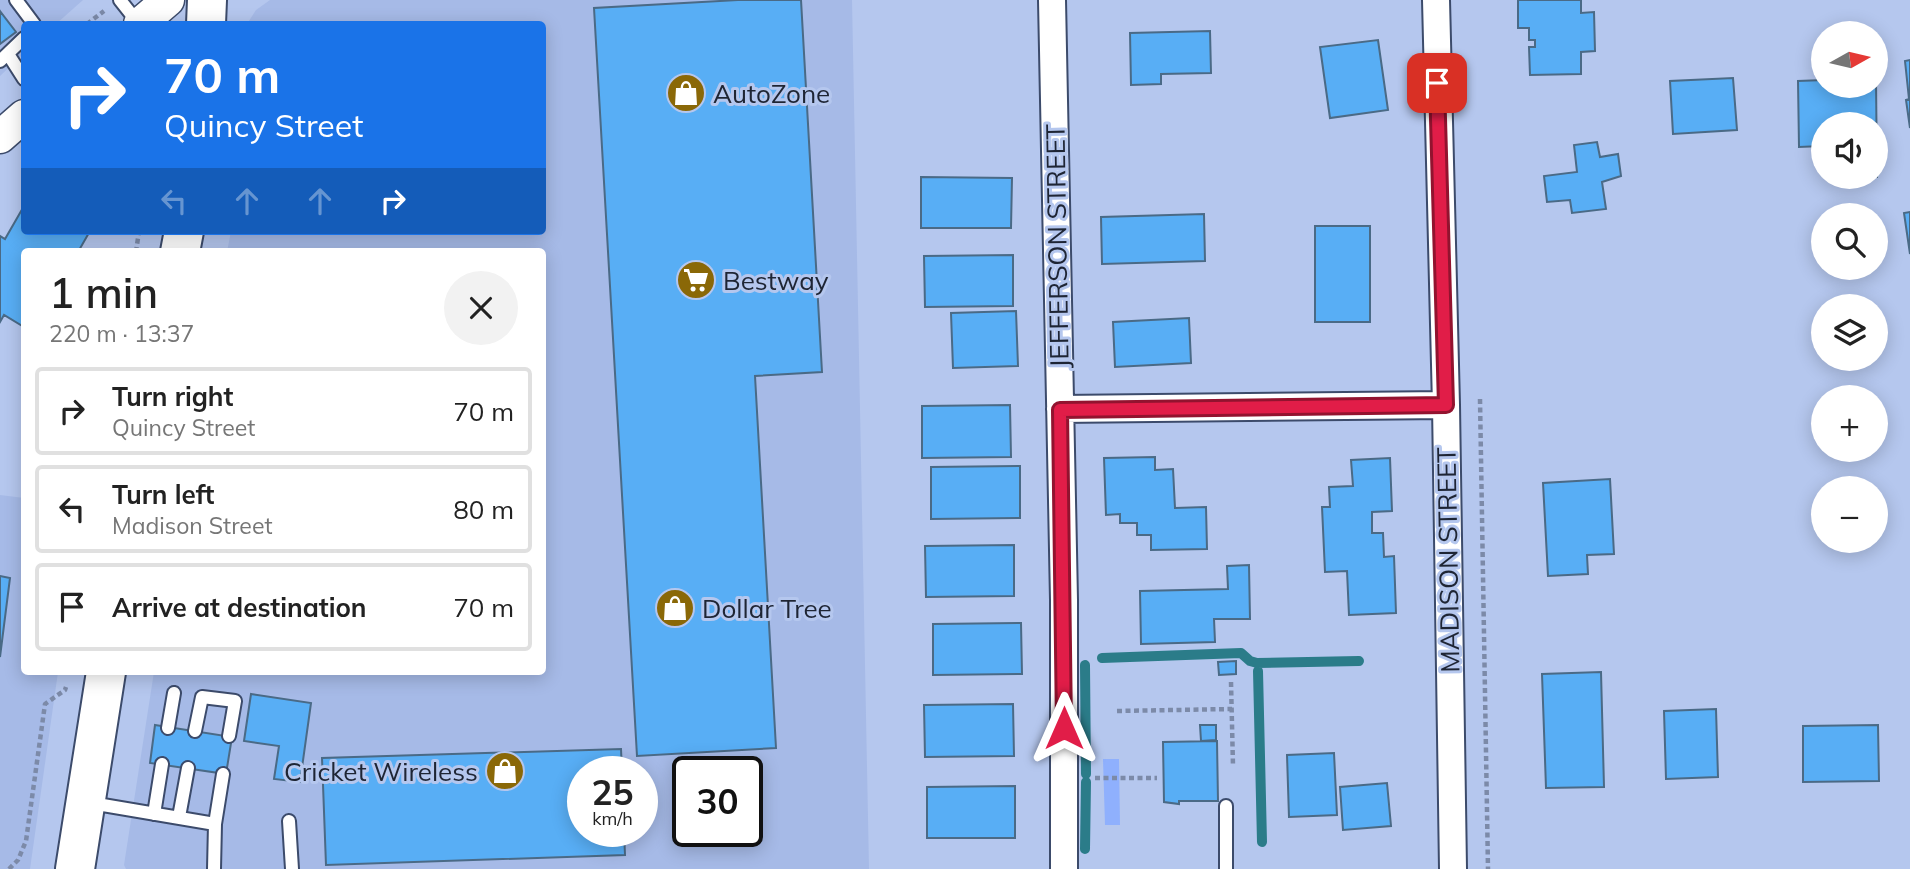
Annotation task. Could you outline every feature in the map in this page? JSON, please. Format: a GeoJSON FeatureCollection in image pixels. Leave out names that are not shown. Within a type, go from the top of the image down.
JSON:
{"type":"FeatureCollection","features":[{"type":"Feature","properties":{"kind":"main road"},"geometry":{"type":"LineString","coordinates":[[206,21],[207,0]]}},
{"type":"Feature","properties":{"kind":"main road"},"geometry":{"type":"LineString","coordinates":[[75,869],[106,675]]}},
{"type":"Feature","properties":{"kind":"street"},"geometry":{"type":"LineString","coordinates":[[144,21],[168,0]]}},
{"type":"Feature","properties":{"kind":"street","name":"JEFFERSON STREET"},"geometry":{"type":"LineString","coordinates":[[1052,0],[1064,600],[1064,869]]}},
{"type":"Feature","properties":{"kind":"street","name":"MADISON STREET"},"geometry":{"type":"LineString","coordinates":[[1436,0],[1453,869]]}},
{"type":"Feature","properties":{"kind":"street"},"geometry":{"type":"LineString","coordinates":[[0,137],[21,119]]}},
{"type":"Feature","properties":{"kind":"street"},"geometry":{"type":"LineString","coordinates":[[1060,410],[1446,405]]}},
{"type":"Feature","properties":{"kind":"lane"},"geometry":{"type":"LineString","coordinates":[[16,0],[32,21]]}},
{"type":"Feature","properties":{"kind":"lane"},"geometry":{"type":"LineString","coordinates":[[120,0],[138,21]]}},
{"type":"Feature","properties":{"kind":"lane"},"geometry":{"type":"LineString","coordinates":[[21,41],[4,57],[21,76]]}},
{"type":"Feature","properties":{"kind":"lane"},"geometry":{"type":"LineString","coordinates":[[168,727],[174,693]]}},
{"type":"Feature","properties":{"kind":"lane"},"geometry":{"type":"LineString","coordinates":[[195,731],[202,696],[235,701],[229,736]]}},
{"type":"Feature","properties":{"kind":"lane"},"geometry":{"type":"LineString","coordinates":[[154,814],[162,764]]}},
{"type":"Feature","properties":{"kind":"lane"},"geometry":{"type":"LineString","coordinates":[[179,817],[188,768]]}},
{"type":"Feature","properties":{"kind":"lane"},"geometry":{"type":"LineString","coordinates":[[214,869],[215,824],[223,774]]}},
{"type":"Feature","properties":{"kind":"lane"},"geometry":{"type":"LineString","coordinates":[[86,803],[215,824]]}},
{"type":"Feature","properties":{"kind":"lane"},"geometry":{"type":"LineString","coordinates":[[1226,806],[1226,869]]}},
{"type":"Feature","properties":{"kind":"lane"},"geometry":{"type":"LineString","coordinates":[[289,821],[292,869]]}},
{"type":"Feature","properties":{"kind":"path"},"geometry":{"type":"LineString","coordinates":[[1480,399],[1488,869]]}},
{"type":"Feature","properties":{"kind":"path"},"geometry":{"type":"LineString","coordinates":[[9,869],[18,860],[26,841],[45,704],[65,690],[66,681]]}},
{"type":"Feature","properties":{"kind":"path"},"geometry":{"type":"LineString","coordinates":[[1231,682],[1233,766]]}},
{"type":"Feature","properties":{"kind":"path"},"geometry":{"type":"LineString","coordinates":[[1117,711],[1232,709]]}},
{"type":"Feature","properties":{"kind":"path"},"geometry":{"type":"LineString","coordinates":[[1095,778],[1157,778]]}},
{"type":"Feature","properties":{"kind":"shaded area"},"geometry":{"type":"Polygon","coordinates":[[[0,0],[83,0],[59,21],[21,21],[21,56],[0,76],[0,0]]]}},
{"type":"Feature","properties":{"kind":"shaded area"},"geometry":{"type":"Polygon","coordinates":[[[270,0],[852,0],[869,869],[126,869],[124,865],[154,675],[546,675],[546,248],[228,248],[230,235],[546,235],[546,21],[249,21],[256,10],[270,0]]]}},
{"type":"Feature","properties":{"kind":"shaded area"},"geometry":{"type":"Polygon","coordinates":[[[0,495],[21,498],[21,675],[58,675],[30,869],[0,869],[0,495]]]}},
{"type":"Feature","properties":{"kind":"shaded area"},"geometry":{"type":"Polygon","coordinates":[[[1103,759],[1119,759],[1120,825],[1105,825],[1103,759]]]}},
{"type":"Feature","properties":{"kind":"building"},"geometry":{"type":"Polygon","coordinates":[[[738,0],[801,0],[822,372],[755,376],[776,748],[637,756],[594,8],[738,0]]]}},
{"type":"Feature","properties":{"kind":"building"},"geometry":{"type":"Polygon","coordinates":[[[1518,0],[1581,0],[1581,13],[1594,12],[1595,51],[1581,52],[1581,74],[1530,75],[1529,47],[1535,47],[1535,40],[1529,40],[1529,28],[1518,28],[1518,0]]]}},
{"type":"Feature","properties":{"kind":"building"},"geometry":{"type":"Polygon","coordinates":[[[0,11],[16,32],[0,44],[0,11]]]}},
{"type":"Feature","properties":{"kind":"building"},"geometry":{"type":"Polygon","coordinates":[[[1210,31],[1211,73],[1161,74],[1161,84],[1131,85],[1130,33],[1210,31]]]}},
{"type":"Feature","properties":{"kind":"building"},"geometry":{"type":"Polygon","coordinates":[[[1378,40],[1388,110],[1330,118],[1320,47],[1378,40]]]}},
{"type":"Feature","properties":{"kind":"building"},"geometry":{"type":"Polygon","coordinates":[[[1910,60],[1910,128],[1905,61],[1910,60]]]}},
{"type":"Feature","properties":{"kind":"building"},"geometry":{"type":"Polygon","coordinates":[[[1733,78],[1737,130],[1673,134],[1670,81],[1733,78]]]}},
{"type":"Feature","properties":{"kind":"building"},"geometry":{"type":"Polygon","coordinates":[[[1811,80],[1811,98],[1876,98],[1876,112],[1811,112],[1811,146],[1799,147],[1798,81],[1811,80]]]}},
{"type":"Feature","properties":{"kind":"building"},"geometry":{"type":"Polygon","coordinates":[[[1597,142],[1600,157],[1618,154],[1621,176],[1602,182],[1606,209],[1572,213],[1570,200],[1547,202],[1544,176],[1577,172],[1574,145],[1597,142]]]}},
{"type":"Feature","properties":{"kind":"building"},"geometry":{"type":"Polygon","coordinates":[[[921,177],[1012,178],[1011,228],[921,228],[921,177]]]}},
{"type":"Feature","properties":{"kind":"building"},"geometry":{"type":"Polygon","coordinates":[[[21,211],[21,235],[88,235],[80,248],[21,248],[21,325],[4,315],[0,322],[0,236],[5,239],[21,211]]]}},
{"type":"Feature","properties":{"kind":"building"},"geometry":{"type":"Polygon","coordinates":[[[1910,212],[1910,254],[1904,213],[1910,212]]]}},
{"type":"Feature","properties":{"kind":"building"},"geometry":{"type":"Polygon","coordinates":[[[1204,214],[1205,261],[1102,264],[1101,217],[1204,214]]]}},
{"type":"Feature","properties":{"kind":"building"},"geometry":{"type":"Polygon","coordinates":[[[1315,226],[1370,226],[1370,322],[1315,322],[1315,226]]]}},
{"type":"Feature","properties":{"kind":"building"},"geometry":{"type":"Polygon","coordinates":[[[1013,255],[1013,306],[925,307],[924,256],[1013,255]]]}},
{"type":"Feature","properties":{"kind":"building"},"geometry":{"type":"Polygon","coordinates":[[[1016,311],[1018,366],[953,368],[951,313],[1016,311]]]}},
{"type":"Feature","properties":{"kind":"building"},"geometry":{"type":"Polygon","coordinates":[[[1189,318],[1191,363],[1115,367],[1113,322],[1189,318]]]}},
{"type":"Feature","properties":{"kind":"building"},"geometry":{"type":"Polygon","coordinates":[[[1010,405],[1011,457],[922,458],[922,406],[1010,405]]]}},
{"type":"Feature","properties":{"kind":"building"},"geometry":{"type":"Polygon","coordinates":[[[1155,457],[1155,470],[1173,469],[1175,508],[1206,507],[1207,549],[1151,550],[1151,535],[1137,535],[1137,523],[1120,523],[1120,514],[1106,515],[1104,458],[1155,457]]]}},
{"type":"Feature","properties":{"kind":"building"},"geometry":{"type":"Polygon","coordinates":[[[1390,458],[1392,511],[1372,512],[1372,533],[1383,533],[1384,557],[1394,556],[1396,613],[1349,615],[1347,571],[1325,572],[1322,507],[1330,507],[1329,487],[1353,486],[1351,460],[1390,458]]]}},
{"type":"Feature","properties":{"kind":"building"},"geometry":{"type":"Polygon","coordinates":[[[1020,466],[1020,518],[931,519],[931,467],[1020,466]]]}},
{"type":"Feature","properties":{"kind":"building"},"geometry":{"type":"Polygon","coordinates":[[[1610,479],[1614,554],[1587,555],[1588,574],[1548,576],[1543,483],[1610,479]]]}},
{"type":"Feature","properties":{"kind":"building"},"geometry":{"type":"Polygon","coordinates":[[[1014,545],[1014,596],[926,597],[925,546],[1014,545]]]}},
{"type":"Feature","properties":{"kind":"building"},"geometry":{"type":"Polygon","coordinates":[[[1249,565],[1250,619],[1214,619],[1215,642],[1141,644],[1140,591],[1228,589],[1227,566],[1249,565]]]}},
{"type":"Feature","properties":{"kind":"building"},"geometry":{"type":"Polygon","coordinates":[[[0,576],[10,578],[0,657],[0,576]]]}},
{"type":"Feature","properties":{"kind":"building"},"geometry":{"type":"Polygon","coordinates":[[[1021,623],[1022,674],[933,675],[933,624],[1021,623]]]}},
{"type":"Feature","properties":{"kind":"building"},"geometry":{"type":"Polygon","coordinates":[[[1236,661],[1236,674],[1219,675],[1218,662],[1236,661]]]}},
{"type":"Feature","properties":{"kind":"building"},"geometry":{"type":"Polygon","coordinates":[[[1601,672],[1604,787],[1546,788],[1542,674],[1601,672]]]}},
{"type":"Feature","properties":{"kind":"building"},"geometry":{"type":"Polygon","coordinates":[[[251,694],[311,703],[300,782],[274,779],[279,746],[244,741],[251,694]]]}},
{"type":"Feature","properties":{"kind":"building"},"geometry":{"type":"Polygon","coordinates":[[[1013,704],[1014,756],[925,757],[924,705],[1013,704]]]}},
{"type":"Feature","properties":{"kind":"building"},"geometry":{"type":"Polygon","coordinates":[[[1716,709],[1718,777],[1666,779],[1664,711],[1716,709]]]}},
{"type":"Feature","properties":{"kind":"building"},"geometry":{"type":"Polygon","coordinates":[[[155,725],[232,737],[226,774],[150,763],[155,725]]]}},
{"type":"Feature","properties":{"kind":"building"},"geometry":{"type":"Polygon","coordinates":[[[1200,725],[1216,725],[1216,740],[1201,741],[1200,725]]]}},
{"type":"Feature","properties":{"kind":"building"},"geometry":{"type":"Polygon","coordinates":[[[1878,725],[1879,781],[1803,782],[1803,726],[1878,725]]]}},
{"type":"Feature","properties":{"kind":"building"},"geometry":{"type":"Polygon","coordinates":[[[1217,741],[1218,801],[1179,801],[1179,804],[1164,802],[1163,742],[1217,741]]]}},
{"type":"Feature","properties":{"kind":"building"},"geometry":{"type":"Polygon","coordinates":[[[621,749],[621,756],[567,756],[567,847],[625,847],[625,855],[326,865],[322,758],[621,749]]]}},
{"type":"Feature","properties":{"kind":"building"},"geometry":{"type":"Polygon","coordinates":[[[1334,753],[1337,815],[1289,817],[1287,755],[1334,753]]]}},
{"type":"Feature","properties":{"kind":"building"},"geometry":{"type":"Polygon","coordinates":[[[1387,783],[1391,826],[1343,830],[1340,787],[1387,783]]]}},
{"type":"Feature","properties":{"kind":"building"},"geometry":{"type":"Polygon","coordinates":[[[1015,786],[1015,838],[927,838],[927,787],[1015,786]]]}},
{"type":"Feature","properties":{"kind":"waterway"},"geometry":{"type":"LineString","coordinates":[[1102,658],[1241,653],[1257,663],[1359,661]]}},
{"type":"Feature","properties":{"kind":"waterway"},"geometry":{"type":"LineString","coordinates":[[1085,665],[1086,774]]}},
{"type":"Feature","properties":{"kind":"waterway"},"geometry":{"type":"LineString","coordinates":[[1258,671],[1262,842]]}},
{"type":"Feature","properties":{"kind":"waterway"},"geometry":{"type":"LineString","coordinates":[[1085,849],[1086,782]]}},
{"type":"Feature","properties":{"kind":"place","name":"AutoZone"},"geometry":{"type":"Point","coordinates":[686,93]}},
{"type":"Feature","properties":{"kind":"place","name":"Bestway"},"geometry":{"type":"Point","coordinates":[696,280]}},
{"type":"Feature","properties":{"kind":"place","name":"Dollar Tree"},"geometry":{"type":"Point","coordinates":[675,608]}},
{"type":"Feature","properties":{"kind":"place","name":"Cricket Wireless"},"geometry":{"type":"Point","coordinates":[505,771]}},
{"type":"Feature","properties":{"kind":"route"},"geometry":{"type":"LineString","coordinates":[[1064,728],[1060,410],[1446,405],[1437,83]]}}]}
